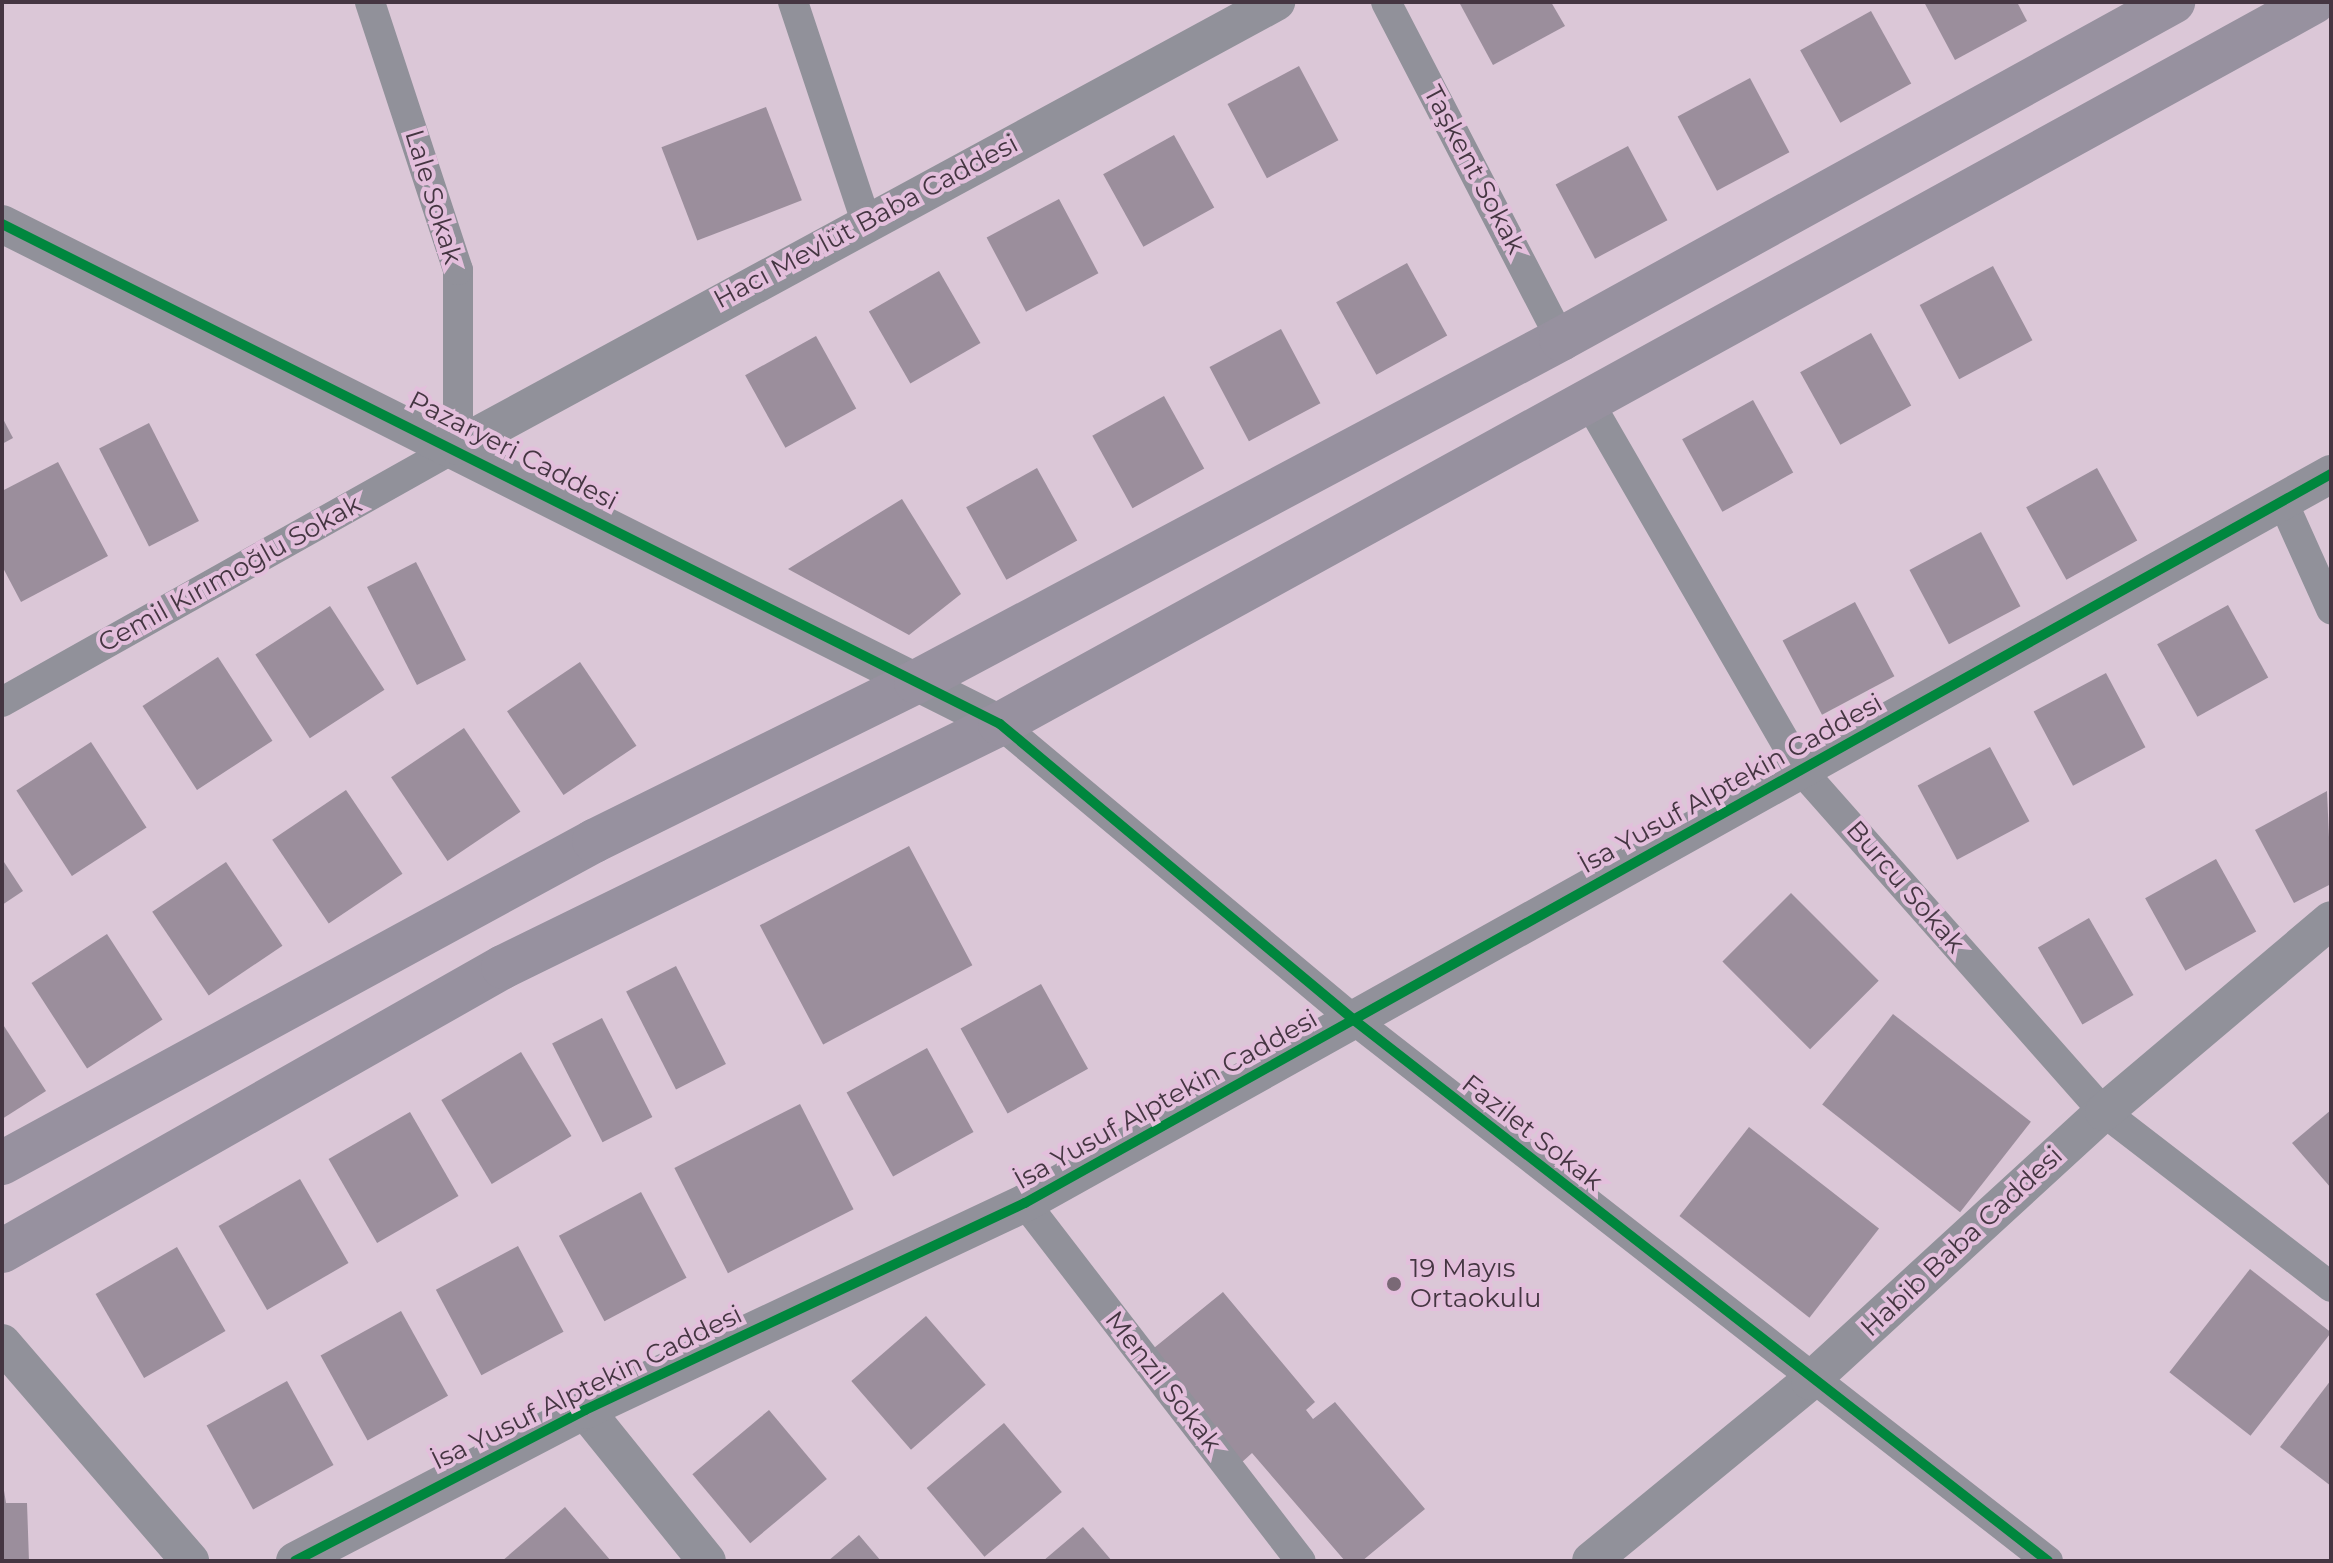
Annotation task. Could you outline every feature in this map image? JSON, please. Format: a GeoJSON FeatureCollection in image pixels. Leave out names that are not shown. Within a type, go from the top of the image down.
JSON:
{"type":"FeatureCollection","features":[{"type":"Feature","properties":{"kind":"main road"},"geometry":{"type":"LineString","coordinates":[[2,1163],[594,841],[916,682],[1561,339],[2173,2]]}},
{"type":"Feature","properties":{"kind":"main road"},"geometry":{"type":"LineString","coordinates":[[2,1251],[503,967],[1000,724],[1586,397],[2314,2]]}},
{"type":"Feature","properties":{"kind":"street","name":"Lale Sokak"},"geometry":{"type":"LineString","coordinates":[[370,2],[458,270],[458,446]]}},
{"type":"Feature","properties":{"kind":"street"},"geometry":{"type":"LineString","coordinates":[[793,2],[866,221]]}},
{"type":"Feature","properties":{"kind":"street","name":"Hacı Mevlüt Baba Caddesi"},"geometry":{"type":"LineString","coordinates":[[458,446],[866,221],[1276,2]]}},
{"type":"Feature","properties":{"kind":"street","name":"Taşkent Sokak"},"geometry":{"type":"LineString","coordinates":[[1386,2],[1561,339]]}},
{"type":"Feature","properties":{"kind":"street","name":"Pazaryeri Caddesi"},"geometry":{"type":"LineString","coordinates":[[2,224],[458,446],[1000,724]]}},
{"type":"Feature","properties":{"kind":"street","name":"Burcu Sokak"},"geometry":{"type":"LineString","coordinates":[[1586,397],[1801,770],[2104,1112],[2331,1287]]}},
{"type":"Feature","properties":{"kind":"street","name":"Cemil Kırımoğlu Sokak"},"geometry":{"type":"LineString","coordinates":[[2,702],[458,446]]}},
{"type":"Feature","properties":{"kind":"street","name":"İsa Yusuf Alptekin Caddesi"},"geometry":{"type":"LineString","coordinates":[[295,1561],[585,1410],[1025,1203],[2331,474]]}},
{"type":"Feature","properties":{"kind":"street"},"geometry":{"type":"LineString","coordinates":[[2282,500],[2331,609]]}},
{"type":"Feature","properties":{"kind":"street","name":"Fazilet Sokak"},"geometry":{"type":"LineString","coordinates":[[1000,724],[1354,1020],[1810,1381],[2048,1561]]}},
{"type":"Feature","properties":{"kind":"street","name":"Habib Baba Caddesi"},"geometry":{"type":"LineString","coordinates":[[1591,1561],[1810,1381],[2104,1112],[2331,920]]}},
{"type":"Feature","properties":{"kind":"street","name":"Menzil Sokak"},"geometry":{"type":"LineString","coordinates":[[1025,1203],[1301,1561]]}},
{"type":"Feature","properties":{"kind":"street"},"geometry":{"type":"LineString","coordinates":[[2,1343],[190,1561]]}},
{"type":"Feature","properties":{"kind":"street"},"geometry":{"type":"LineString","coordinates":[[585,1410],[707,1561]]}},
{"type":"Feature","properties":{"kind":"building"},"geometry":{"type":"Polygon","coordinates":[[[1459,2],[1551,2],[1565,26],[1493,65],[1459,2]]]}},
{"type":"Feature","properties":{"kind":"building"},"geometry":{"type":"Polygon","coordinates":[[[1924,2],[2017,2],[2027,21],[1955,60],[1924,2]]]}},
{"type":"Feature","properties":{"kind":"building"},"geometry":{"type":"Polygon","coordinates":[[[1871,11],[1911,84],[1840,123],[1800,50],[1871,11]]]}},
{"type":"Feature","properties":{"kind":"building"},"geometry":{"type":"Polygon","coordinates":[[[1299,66],[1338,140],[1267,178],[1227,104],[1299,66]]]}},
{"type":"Feature","properties":{"kind":"building"},"geometry":{"type":"Polygon","coordinates":[[[1750,78],[1789,152],[1717,191],[1678,116],[1750,78]]]}},
{"type":"Feature","properties":{"kind":"building"},"geometry":{"type":"Polygon","coordinates":[[[766,107],[802,200],[697,240],[661,147],[766,107]]]}},
{"type":"Feature","properties":{"kind":"building"},"geometry":{"type":"Polygon","coordinates":[[[1174,135],[1214,208],[1143,247],[1103,174],[1174,135]]]}},
{"type":"Feature","properties":{"kind":"building"},"geometry":{"type":"Polygon","coordinates":[[[1628,146],[1667,220],[1595,259],[1556,184],[1628,146]]]}},
{"type":"Feature","properties":{"kind":"building"},"geometry":{"type":"Polygon","coordinates":[[[1059,199],[1098,273],[1026,312],[987,237],[1059,199]]]}},
{"type":"Feature","properties":{"kind":"building"},"geometry":{"type":"Polygon","coordinates":[[[1407,263],[1447,336],[1376,375],[1336,302],[1407,263]]]}},
{"type":"Feature","properties":{"kind":"building"},"geometry":{"type":"Polygon","coordinates":[[[1993,266],[2032,340],[1959,379],[1920,305],[1993,266]]]}},
{"type":"Feature","properties":{"kind":"building"},"geometry":{"type":"Polygon","coordinates":[[[939,271],[980,343],[910,383],[869,312],[939,271]]]}},
{"type":"Feature","properties":{"kind":"building"},"geometry":{"type":"Polygon","coordinates":[[[1281,329],[1320,403],[1249,441],[1209,367],[1281,329]]]}},
{"type":"Feature","properties":{"kind":"building"},"geometry":{"type":"Polygon","coordinates":[[[1871,333],[1911,406],[1840,445],[1800,372],[1871,333]]]}},
{"type":"Feature","properties":{"kind":"building"},"geometry":{"type":"Polygon","coordinates":[[[816,336],[856,409],[785,448],[745,375],[816,336]]]}},
{"type":"Feature","properties":{"kind":"building"},"geometry":{"type":"Polygon","coordinates":[[[1164,396],[1204,469],[1133,508],[1092,436],[1164,396]]]}},
{"type":"Feature","properties":{"kind":"building"},"geometry":{"type":"Polygon","coordinates":[[[1753,400],[1793,473],[1722,512],[1682,439],[1753,400]]]}},
{"type":"Feature","properties":{"kind":"building"},"geometry":{"type":"Polygon","coordinates":[[[2,417],[13,438],[2,444],[2,417]]]}},
{"type":"Feature","properties":{"kind":"building"},"geometry":{"type":"Polygon","coordinates":[[[149,423],[199,521],[149,546],[99,448],[149,423]]]}},
{"type":"Feature","properties":{"kind":"building"},"geometry":{"type":"Polygon","coordinates":[[[58,462],[108,556],[21,602],[2,566],[2,491],[58,462]]]}},
{"type":"Feature","properties":{"kind":"building"},"geometry":{"type":"Polygon","coordinates":[[[1037,468],[1077,541],[1006,580],[966,507],[1037,468]]]}},
{"type":"Feature","properties":{"kind":"building"},"geometry":{"type":"Polygon","coordinates":[[[2097,468],[2137,541],[2066,580],[2026,507],[2097,468]]]}},
{"type":"Feature","properties":{"kind":"building"},"geometry":{"type":"Polygon","coordinates":[[[902,499],[961,594],[909,635],[788,569],[902,499]]]}},
{"type":"Feature","properties":{"kind":"building"},"geometry":{"type":"Polygon","coordinates":[[[1981,532],[2020,606],[1949,644],[1909,570],[1981,532]]]}},
{"type":"Feature","properties":{"kind":"building"},"geometry":{"type":"Polygon","coordinates":[[[416,562],[466,660],[417,685],[367,587],[416,562]]]}},
{"type":"Feature","properties":{"kind":"building"},"geometry":{"type":"Polygon","coordinates":[[[1855,602],[1894,676],[1822,715],[1783,640],[1855,602]]]}},
{"type":"Feature","properties":{"kind":"building"},"geometry":{"type":"Polygon","coordinates":[[[2228,605],[2268,678],[2197,717],[2157,644],[2228,605]]]}},
{"type":"Feature","properties":{"kind":"building"},"geometry":{"type":"Polygon","coordinates":[[[330,606],[384,690],[310,738],[255,654],[330,606]]]}},
{"type":"Feature","properties":{"kind":"building"},"geometry":{"type":"Polygon","coordinates":[[[218,657],[272,741],[197,790],[143,706],[218,657]]]}},
{"type":"Feature","properties":{"kind":"building"},"geometry":{"type":"Polygon","coordinates":[[[580,662],[636,746],[564,795],[507,711],[580,662]]]}},
{"type":"Feature","properties":{"kind":"building"},"geometry":{"type":"Polygon","coordinates":[[[2106,673],[2145,747],[2073,786],[2034,711],[2106,673]]]}},
{"type":"Feature","properties":{"kind":"building"},"geometry":{"type":"Polygon","coordinates":[[[464,728],[520,812],[448,861],[391,777],[464,728]]]}},
{"type":"Feature","properties":{"kind":"building"},"geometry":{"type":"Polygon","coordinates":[[[91,742],[147,828],[72,876],[16,790],[91,742]]]}},
{"type":"Feature","properties":{"kind":"building"},"geometry":{"type":"Polygon","coordinates":[[[1990,747],[2029,821],[1957,860],[1918,785],[1990,747]]]}},
{"type":"Feature","properties":{"kind":"building"},"geometry":{"type":"Polygon","coordinates":[[[346,790],[402,874],[329,924],[272,840],[346,790]]]}},
{"type":"Feature","properties":{"kind":"building"},"geometry":{"type":"Polygon","coordinates":[[[2327,791],[2331,884],[2294,903],[2255,830],[2327,791]]]}},
{"type":"Feature","properties":{"kind":"building"},"geometry":{"type":"Polygon","coordinates":[[[909,846],[972,965],[823,1045],[760,925],[909,846]]]}},
{"type":"Feature","properties":{"kind":"building"},"geometry":{"type":"Polygon","coordinates":[[[2,859],[23,891],[2,905],[2,859]]]}},
{"type":"Feature","properties":{"kind":"building"},"geometry":{"type":"Polygon","coordinates":[[[2216,859],[2256,932],[2185,971],[2145,898],[2216,859]]]}},
{"type":"Feature","properties":{"kind":"building"},"geometry":{"type":"Polygon","coordinates":[[[226,862],[282,946],[209,996],[152,912],[226,862]]]}},
{"type":"Feature","properties":{"kind":"building"},"geometry":{"type":"Polygon","coordinates":[[[1791,893],[1879,981],[1810,1049],[1722,962],[1791,893]]]}},
{"type":"Feature","properties":{"kind":"building"},"geometry":{"type":"Polygon","coordinates":[[[2089,918],[2134,995],[2082,1025],[2038,948],[2089,918]]]}},
{"type":"Feature","properties":{"kind":"building"},"geometry":{"type":"Polygon","coordinates":[[[107,934],[163,1020],[87,1069],[32,983],[107,934]]]}},
{"type":"Feature","properties":{"kind":"building"},"geometry":{"type":"Polygon","coordinates":[[[676,966],[726,1064],[676,1089],[626,991],[676,966]]]}},
{"type":"Feature","properties":{"kind":"building"},"geometry":{"type":"Polygon","coordinates":[[[1041,984],[1088,1069],[1008,1113],[961,1029],[1041,984]]]}},
{"type":"Feature","properties":{"kind":"building"},"geometry":{"type":"Polygon","coordinates":[[[1893,1014],[2031,1122],[1960,1212],[1822,1105],[1893,1014]]]}},
{"type":"Feature","properties":{"kind":"building"},"geometry":{"type":"Polygon","coordinates":[[[602,1018],[652,1117],[602,1142],[552,1043],[602,1018]]]}},
{"type":"Feature","properties":{"kind":"building"},"geometry":{"type":"Polygon","coordinates":[[[2,1023],[46,1091],[2,1119],[2,1023]]]}},
{"type":"Feature","properties":{"kind":"building"},"geometry":{"type":"Polygon","coordinates":[[[927,1048],[974,1132],[893,1177],[847,1093],[927,1048]]]}},
{"type":"Feature","properties":{"kind":"building"},"geometry":{"type":"Polygon","coordinates":[[[521,1052],[571,1136],[492,1184],[441,1100],[521,1052]]]}},
{"type":"Feature","properties":{"kind":"building"},"geometry":{"type":"Polygon","coordinates":[[[800,1104],[854,1209],[728,1273],[674,1168],[800,1104]]]}},
{"type":"Feature","properties":{"kind":"building"},"geometry":{"type":"Polygon","coordinates":[[[2331,1110],[2331,1188],[2292,1143],[2331,1110]]]}},
{"type":"Feature","properties":{"kind":"building"},"geometry":{"type":"Polygon","coordinates":[[[410,1112],[458,1196],[377,1243],[329,1159],[410,1112]]]}},
{"type":"Feature","properties":{"kind":"building"},"geometry":{"type":"Polygon","coordinates":[[[1749,1127],[1879,1229],[1809,1318],[1679,1216],[1749,1127]]]}},
{"type":"Feature","properties":{"kind":"building"},"geometry":{"type":"Polygon","coordinates":[[[300,1179],[348,1263],[267,1310],[219,1226],[300,1179]]]}},
{"type":"Feature","properties":{"kind":"building"},"geometry":{"type":"Polygon","coordinates":[[[641,1192],[687,1278],[604,1321],[559,1236],[641,1192]]]}},
{"type":"Feature","properties":{"kind":"building"},"geometry":{"type":"Polygon","coordinates":[[[518,1246],[564,1332],[481,1375],[436,1290],[518,1246]]]}},
{"type":"Feature","properties":{"kind":"building"},"geometry":{"type":"Polygon","coordinates":[[[177,1247],[226,1331],[144,1378],[96,1294],[177,1247]]]}},
{"type":"Feature","properties":{"kind":"building"},"geometry":{"type":"Polygon","coordinates":[[[2250,1269],[2331,1332],[2251,1436],[2169,1372],[2250,1269]]]}},
{"type":"Feature","properties":{"kind":"building"},"geometry":{"type":"Polygon","coordinates":[[[1223,1292],[1315,1402],[1306,1410],[1313,1419],[1335,1402],[1425,1509],[1362,1561],[1345,1561],[1252,1453],[1241,1463],[1149,1352],[1223,1292]]]}},
{"type":"Feature","properties":{"kind":"building"},"geometry":{"type":"Polygon","coordinates":[[[401,1311],[448,1396],[368,1440],[321,1356],[401,1311]]]}},
{"type":"Feature","properties":{"kind":"building"},"geometry":{"type":"Polygon","coordinates":[[[926,1316],[986,1385],[911,1450],[851,1381],[926,1316]]]}},
{"type":"Feature","properties":{"kind":"building"},"geometry":{"type":"Polygon","coordinates":[[[2331,1380],[2331,1486],[2280,1447],[2331,1380]]]}},
{"type":"Feature","properties":{"kind":"building"},"geometry":{"type":"Polygon","coordinates":[[[287,1381],[334,1465],[253,1510],[207,1426],[287,1381]]]}},
{"type":"Feature","properties":{"kind":"building"},"geometry":{"type":"Polygon","coordinates":[[[769,1410],[827,1479],[750,1543],[692,1474],[769,1410]]]}},
{"type":"Feature","properties":{"kind":"building"},"geometry":{"type":"Polygon","coordinates":[[[1004,1423],[1062,1492],[984,1557],[927,1488],[1004,1423]]]}},
{"type":"Feature","properties":{"kind":"building"},"geometry":{"type":"Polygon","coordinates":[[[2,1478],[6,1503],[27,1503],[29,1561],[2,1561],[2,1478]]]}},
{"type":"Feature","properties":{"kind":"building"},"geometry":{"type":"Polygon","coordinates":[[[565,1507],[611,1561],[502,1561],[565,1507]]]}},
{"type":"Feature","properties":{"kind":"building"},"geometry":{"type":"Polygon","coordinates":[[[1083,1527],[1112,1561],[1043,1561],[1083,1527]]]}},
{"type":"Feature","properties":{"kind":"building"},"geometry":{"type":"Polygon","coordinates":[[[859,1535],[881,1561],[828,1561],[859,1535]]]}},
{"type":"Feature","properties":{"kind":"cycle path"},"geometry":{"type":"LineString","coordinates":[[2,224],[1000,724],[1354,1020],[2048,1561]]}},
{"type":"Feature","properties":{"kind":"cycle path"},"geometry":{"type":"LineString","coordinates":[[295,1561],[585,1410],[1025,1203],[2331,474]]}},
{"type":"Feature","properties":{"kind":"place","name":"19 Mayıs Ortaokulu"},"geometry":{"type":"Point","coordinates":[1394,1284]}}]}
